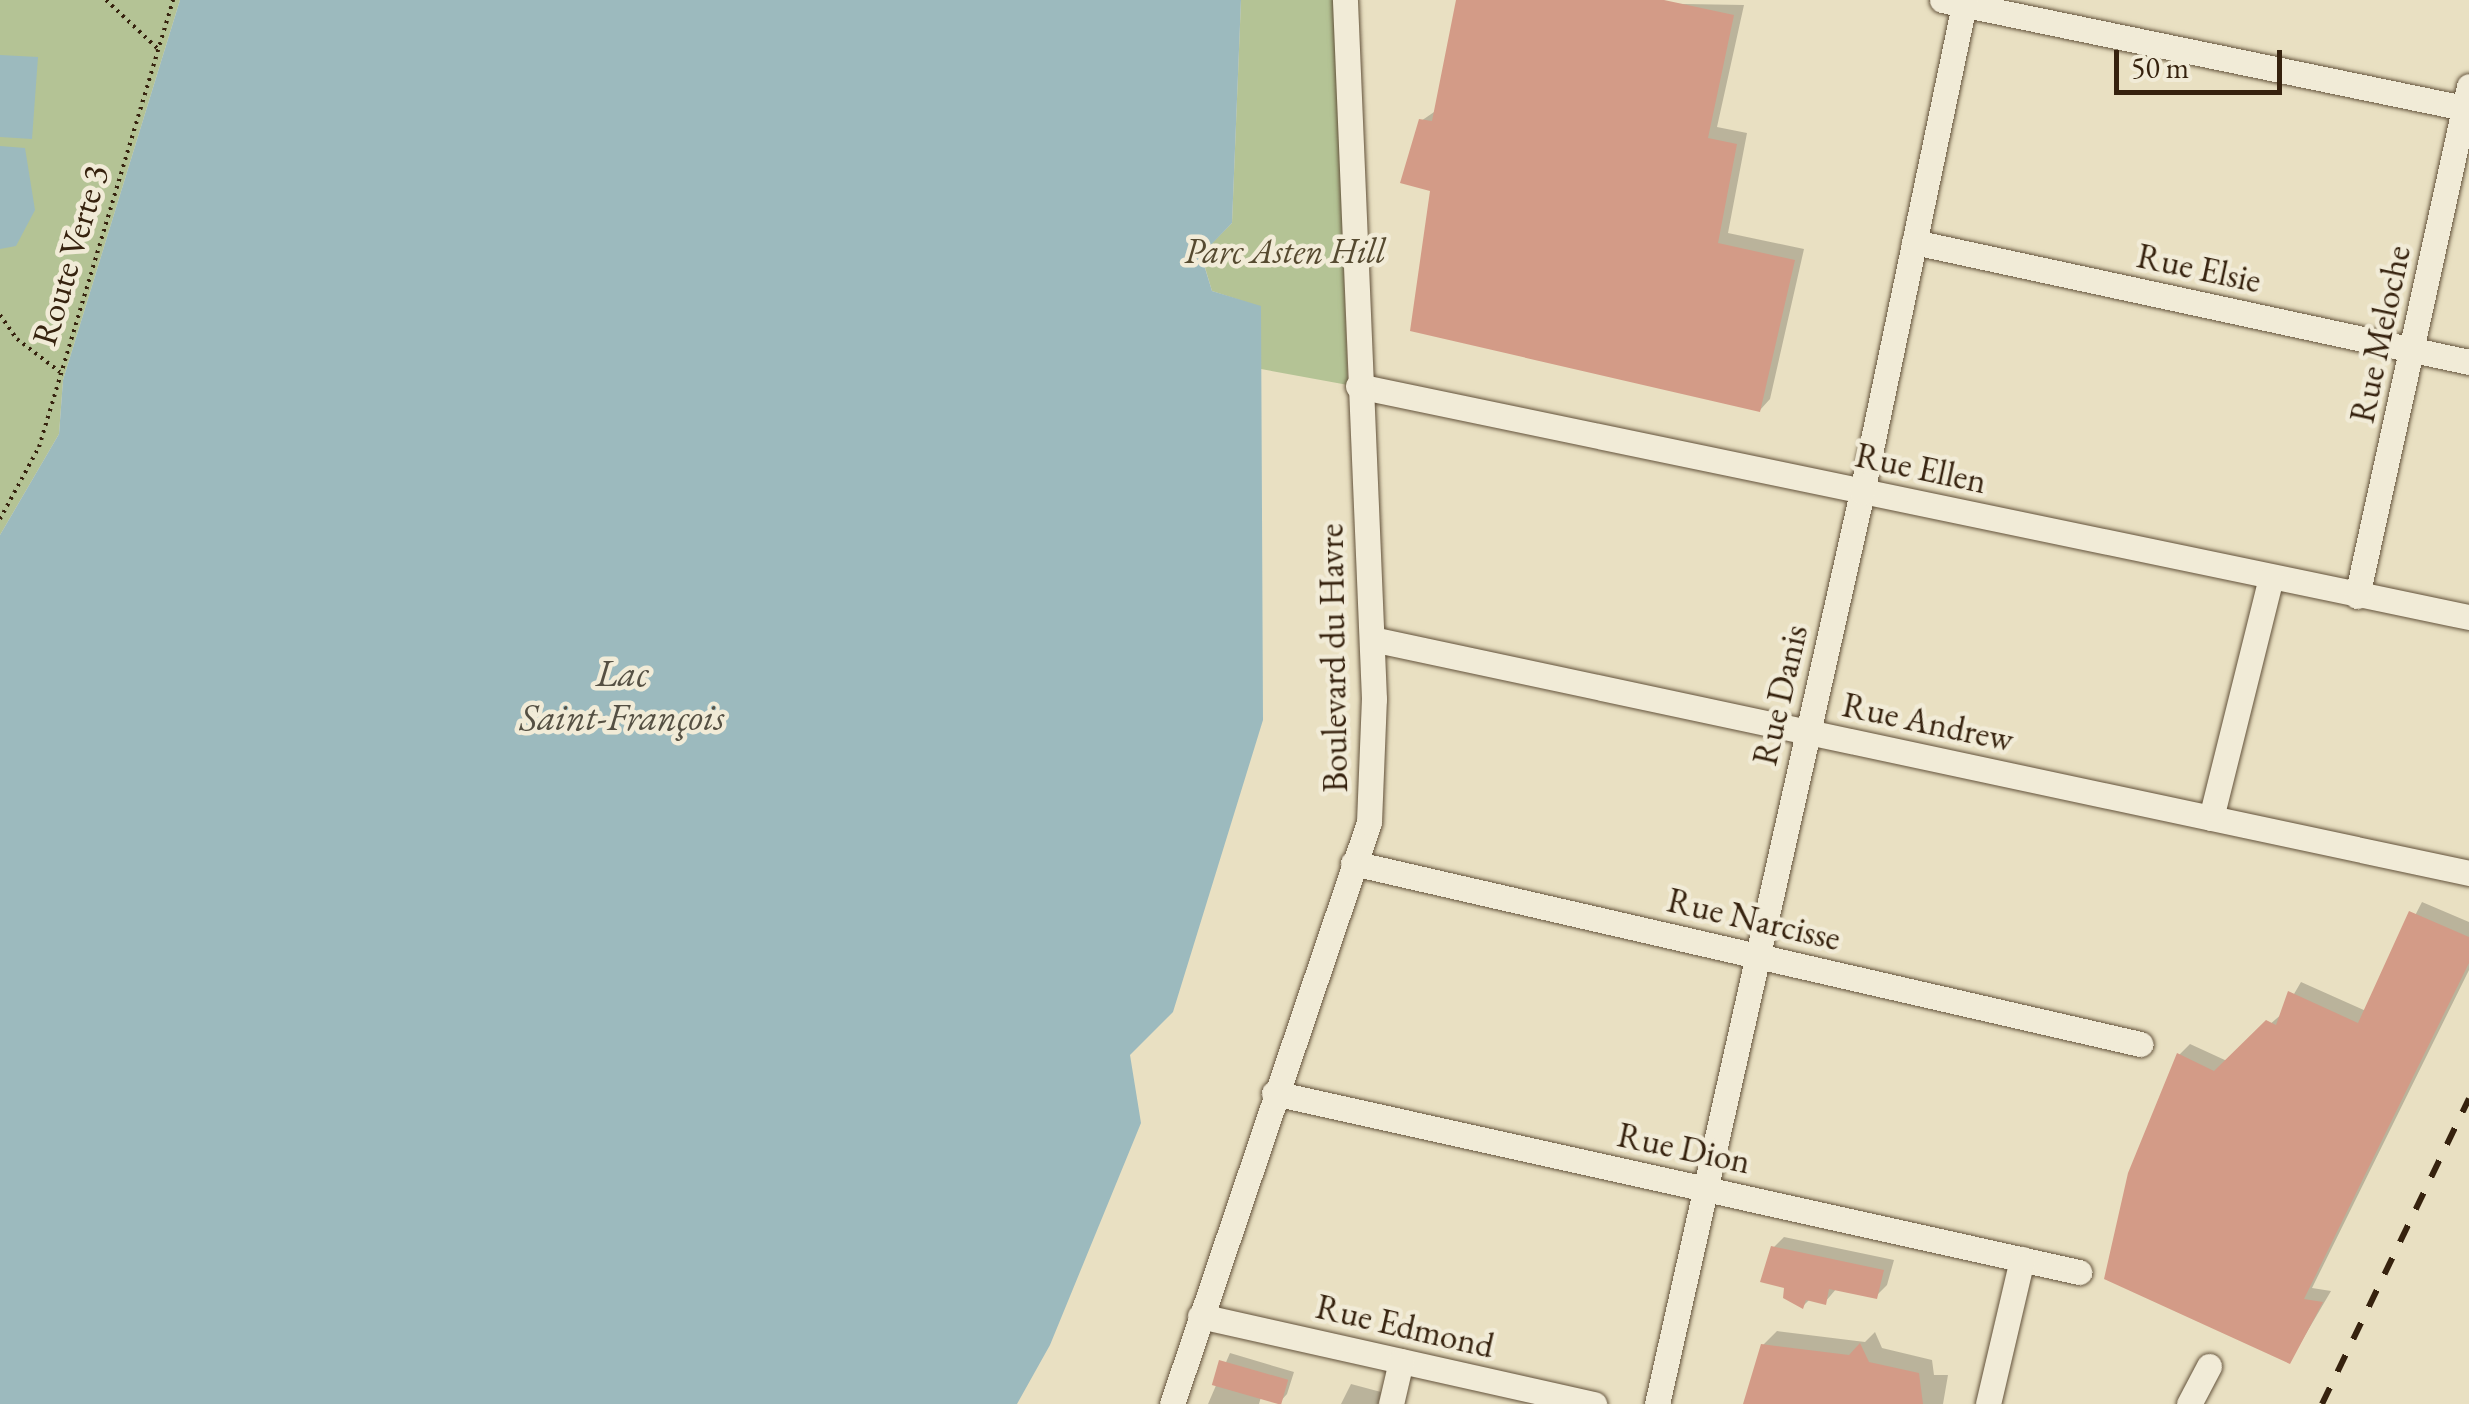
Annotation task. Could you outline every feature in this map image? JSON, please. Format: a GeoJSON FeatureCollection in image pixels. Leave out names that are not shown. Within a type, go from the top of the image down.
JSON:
{"type":"FeatureCollection","features":[{"type":"Feature","properties":{"kind":"street","name":"Boulevard du Havre"},"geometry":{"type":"LineString","coordinates":[[1172,1404],[1368,822],[1376,750],[1345,0]]}},
{"type":"Feature","properties":{"kind":"street"},"geometry":{"type":"LineString","coordinates":[[1957,2],[2468,101]]}},
{"type":"Feature","properties":{"kind":"street","name":"Rue Danis"},"geometry":{"type":"LineString","coordinates":[[1656,1404],[1862,492],[1914,242],[1957,2]]}},
{"type":"Feature","properties":{"kind":"street","name":"Rue Meloche"},"geometry":{"type":"LineString","coordinates":[[2358,596],[2468,101]]}},
{"type":"Feature","properties":{"kind":"street","name":"Rue Elsie"},"geometry":{"type":"LineString","coordinates":[[1914,242],[2469,362]]}},
{"type":"Feature","properties":{"kind":"street","name":"Rue Ellen"},"geometry":{"type":"LineString","coordinates":[[1358,386],[2469,617]]}},
{"type":"Feature","properties":{"kind":"street"},"geometry":{"type":"LineString","coordinates":[[2211,818],[2271,578]]}},
{"type":"Feature","properties":{"kind":"street","name":"Rue Andrew"},"geometry":{"type":"LineString","coordinates":[[1372,639],[2469,873]]}},
{"type":"Feature","properties":{"kind":"street","name":"Rue Narcisse"},"geometry":{"type":"LineString","coordinates":[[1353,863],[2140,1044]]}},
{"type":"Feature","properties":{"kind":"street","name":"Rue Dion"},"geometry":{"type":"LineString","coordinates":[[1274,1093],[2079,1272]]}},
{"type":"Feature","properties":{"kind":"street"},"geometry":{"type":"LineString","coordinates":[[1988,1404],[2022,1260]]}},
{"type":"Feature","properties":{"kind":"street","name":"Rue Edmond"},"geometry":{"type":"LineString","coordinates":[[1200,1316],[1594,1404]]}},
{"type":"Feature","properties":{"kind":"street"},"geometry":{"type":"LineString","coordinates":[[1391,1404],[1401,1361]]}},
{"type":"Feature","properties":{"kind":"street"},"geometry":{"type":"LineString","coordinates":[[2189,1404],[2209,1366]]}},
{"type":"Feature","properties":{"kind":"path"},"geometry":{"type":"LineString","coordinates":[[106,0],[159,50]]}},
{"type":"Feature","properties":{"kind":"path","name":"Route Verte 3"},"geometry":{"type":"LineString","coordinates":[[0,518],[38,447],[174,0]]}},
{"type":"Feature","properties":{"kind":"path"},"geometry":{"type":"LineString","coordinates":[[0,315],[17,339],[60,372]]}},
{"type":"Feature","properties":{"kind":"green space"},"geometry":{"type":"Polygon","coordinates":[[[0,0],[180,0],[63,380],[59,434],[0,535],[0,0]]]}},
{"type":"Feature","properties":{"kind":"green space","name":"Parc Asten Hill"},"geometry":{"type":"Polygon","coordinates":[[[1241,0],[1334,0],[1348,385],[1261,369],[1261,307],[1212,291],[1201,254],[1232,223],[1241,0]]]}},
{"type":"Feature","properties":{"kind":"water","name":"Lac Saint-François"},"geometry":{"type":"Polygon","coordinates":[[[180,0],[1241,0],[1232,223],[1201,255],[1212,291],[1261,306],[1263,720],[1173,1012],[1130,1055],[1141,1123],[1050,1345],[1017,1404],[0,1404],[0,535],[59,434],[63,380],[180,0]]]}},
{"type":"Feature","properties":{"kind":"water"},"geometry":{"type":"Polygon","coordinates":[[[0,55],[38,57],[32,139],[0,137],[0,55]]]}},
{"type":"Feature","properties":{"kind":"water"},"geometry":{"type":"Polygon","coordinates":[[[0,146],[25,148],[35,210],[16,246],[0,249],[0,146]]]}},
{"type":"Feature","properties":{"kind":"building"},"geometry":{"type":"Polygon","coordinates":[[[1456,0],[1664,0],[1734,15],[1708,138],[1737,144],[1718,243],[1795,260],[1760,412],[1410,331],[1430,191],[1400,183],[1419,119],[1432,121],[1456,0]]]}},
{"type":"Feature","properties":{"kind":"building"},"geometry":{"type":"Polygon","coordinates":[[[2409,911],[2469,937],[2469,963],[2304,1299],[2323,1302],[2290,1364],[2104,1279],[2128,1173],[2177,1053],[2214,1071],[2266,1020],[2276,1025],[2288,991],[2358,1023],[2409,911]]]}},
{"type":"Feature","properties":{"kind":"building"},"geometry":{"type":"Polygon","coordinates":[[[1771,1246],[1884,1270],[1877,1299],[1829,1289],[1826,1305],[1806,1300],[1803,1309],[1783,1298],[1784,1288],[1760,1282],[1771,1246]]]}},
{"type":"Feature","properties":{"kind":"building"},"geometry":{"type":"Polygon","coordinates":[[[1860,1343],[1869,1362],[1919,1373],[1923,1404],[1743,1404],[1761,1344],[1849,1355],[1860,1343]]]}},
{"type":"Feature","properties":{"kind":"building"},"geometry":{"type":"Polygon","coordinates":[[[1219,1360],[1288,1380],[1281,1404],[1212,1385],[1219,1360]]]}},
{"type":"Feature","properties":{"kind":"railway"},"geometry":{"type":"LineString","coordinates":[[2322,1404],[2469,1098]]}}]}
